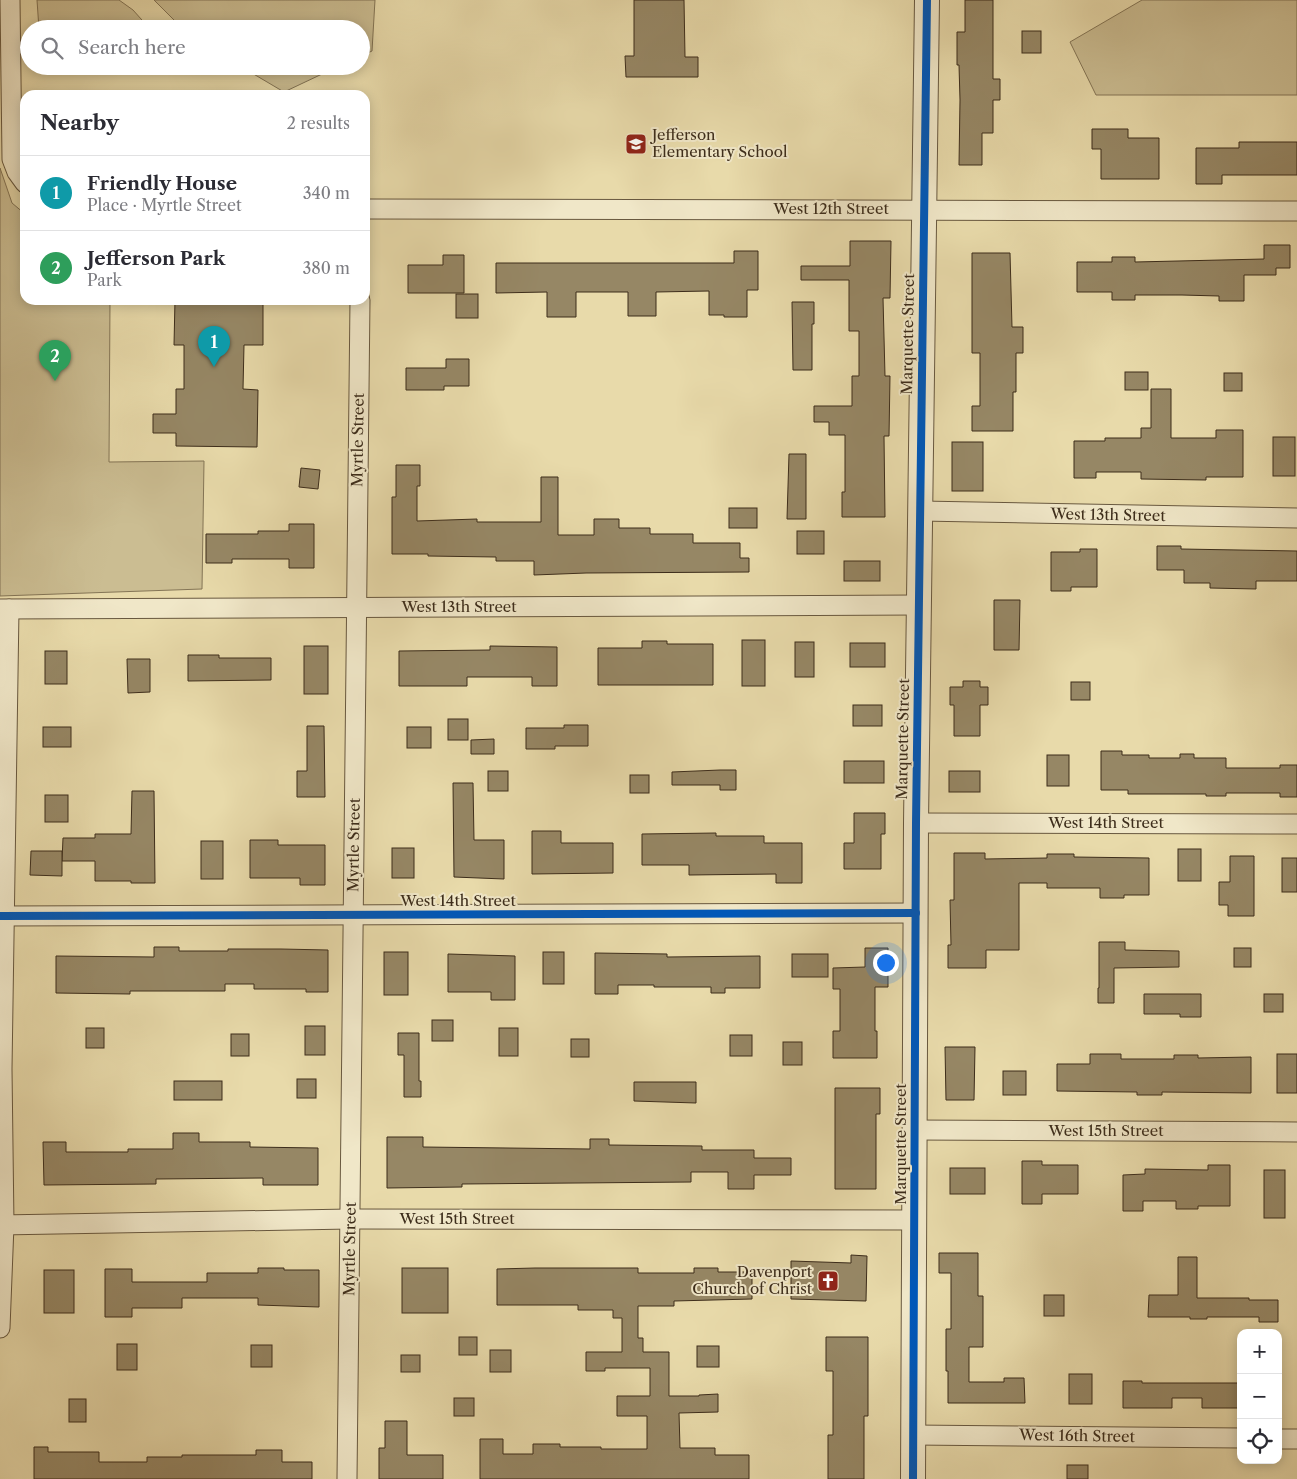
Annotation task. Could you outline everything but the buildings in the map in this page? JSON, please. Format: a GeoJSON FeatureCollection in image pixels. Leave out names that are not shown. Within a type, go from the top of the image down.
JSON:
{"type":"FeatureCollection","features":[{"type":"Feature","properties":{"kind":"street"},"geometry":{"type":"LineString","coordinates":[[10,0],[12,159],[16,172],[20,177]]}},
{"type":"Feature","properties":{"kind":"street","name":"Marquette Street"},"geometry":{"type":"LineString","coordinates":[[913,1479],[918,605],[927,0]]}},
{"type":"Feature","properties":{"kind":"street","name":"West 12th Street"},"geometry":{"type":"LineString","coordinates":[[370,209],[1297,211]]}},
{"type":"Feature","properties":{"kind":"street","name":"Myrtle Street"},"geometry":{"type":"LineString","coordinates":[[347,1479],[360,305]]}},
{"type":"Feature","properties":{"kind":"street","name":"West 13th Street"},"geometry":{"type":"LineString","coordinates":[[920,511],[1297,518]]}},
{"type":"Feature","properties":{"kind":"street","name":"West 13th Street"},"geometry":{"type":"LineString","coordinates":[[4,609],[918,605]]}},
{"type":"Feature","properties":{"kind":"street"},"geometry":{"type":"LineString","coordinates":[[0,1328],[4,609]]}},
{"type":"Feature","properties":{"kind":"street","name":"West 14th Street"},"geometry":{"type":"LineString","coordinates":[[916,823],[1297,824]]}},
{"type":"Feature","properties":{"kind":"street","name":"West 14th Street"},"geometry":{"type":"LineString","coordinates":[[2,916],[916,913]]}},
{"type":"Feature","properties":{"kind":"street","name":"West 15th Street"},"geometry":{"type":"LineString","coordinates":[[915,1130],[1297,1132]]}},
{"type":"Feature","properties":{"kind":"street","name":"West 15th Street"},"geometry":{"type":"LineString","coordinates":[[2,1225],[350,1219],[914,1220]]}},
{"type":"Feature","properties":{"kind":"street","name":"West 16th Street"},"geometry":{"type":"LineString","coordinates":[[913,1435],[1237,1438]]}},
{"type":"Feature","properties":{"kind":"street"},"geometry":{"type":"LineString","coordinates":[[1282,1439],[1297,1439]]}},
{"type":"Feature","properties":{"kind":"shaded area"},"geometry":{"type":"Polygon","coordinates":[[[37,0],[119,0],[133,10],[142,20],[38,20],[37,0]]]}},
{"type":"Feature","properties":{"kind":"shaded area"},"geometry":{"type":"Polygon","coordinates":[[[154,0],[375,0],[372,51],[370,52],[370,20],[174,20],[154,0]]]}},
{"type":"Feature","properties":{"kind":"shaded area"},"geometry":{"type":"Polygon","coordinates":[[[1142,0],[1297,0],[1297,95],[1096,95],[1070,42],[1142,0]]]}},
{"type":"Feature","properties":{"kind":"shaded area"},"geometry":{"type":"Polygon","coordinates":[[[255,75],[320,75],[288,90],[281,90],[255,75]]]}},
{"type":"Feature","properties":{"kind":"shaded area"},"geometry":{"type":"Polygon","coordinates":[[[0,168],[12,203],[20,210],[20,305],[110,305],[109,462],[204,461],[202,589],[0,596],[0,168]]]}},
{"type":"Feature","properties":{"kind":"cycle path"},"geometry":{"type":"LineString","coordinates":[[913,1479],[916,823],[927,0]]}},
{"type":"Feature","properties":{"kind":"cycle path"},"geometry":{"type":"LineString","coordinates":[[0,916],[916,913]]}},
{"type":"Feature","properties":{"kind":"place","name":"Jefferson Elementary School"},"geometry":{"type":"Point","coordinates":[636,144]}},
{"type":"Feature","properties":{"kind":"place","name":"Friendly House"},"geometry":{"type":"Point","coordinates":[214,367]}},
{"type":"Feature","properties":{"kind":"place","name":"Jefferson Park"},"geometry":{"type":"Point","coordinates":[55,381]}},
{"type":"Feature","properties":{"kind":"place","name":"Davenport Church of Christ"},"geometry":{"type":"Point","coordinates":[828,1281]}}]}
